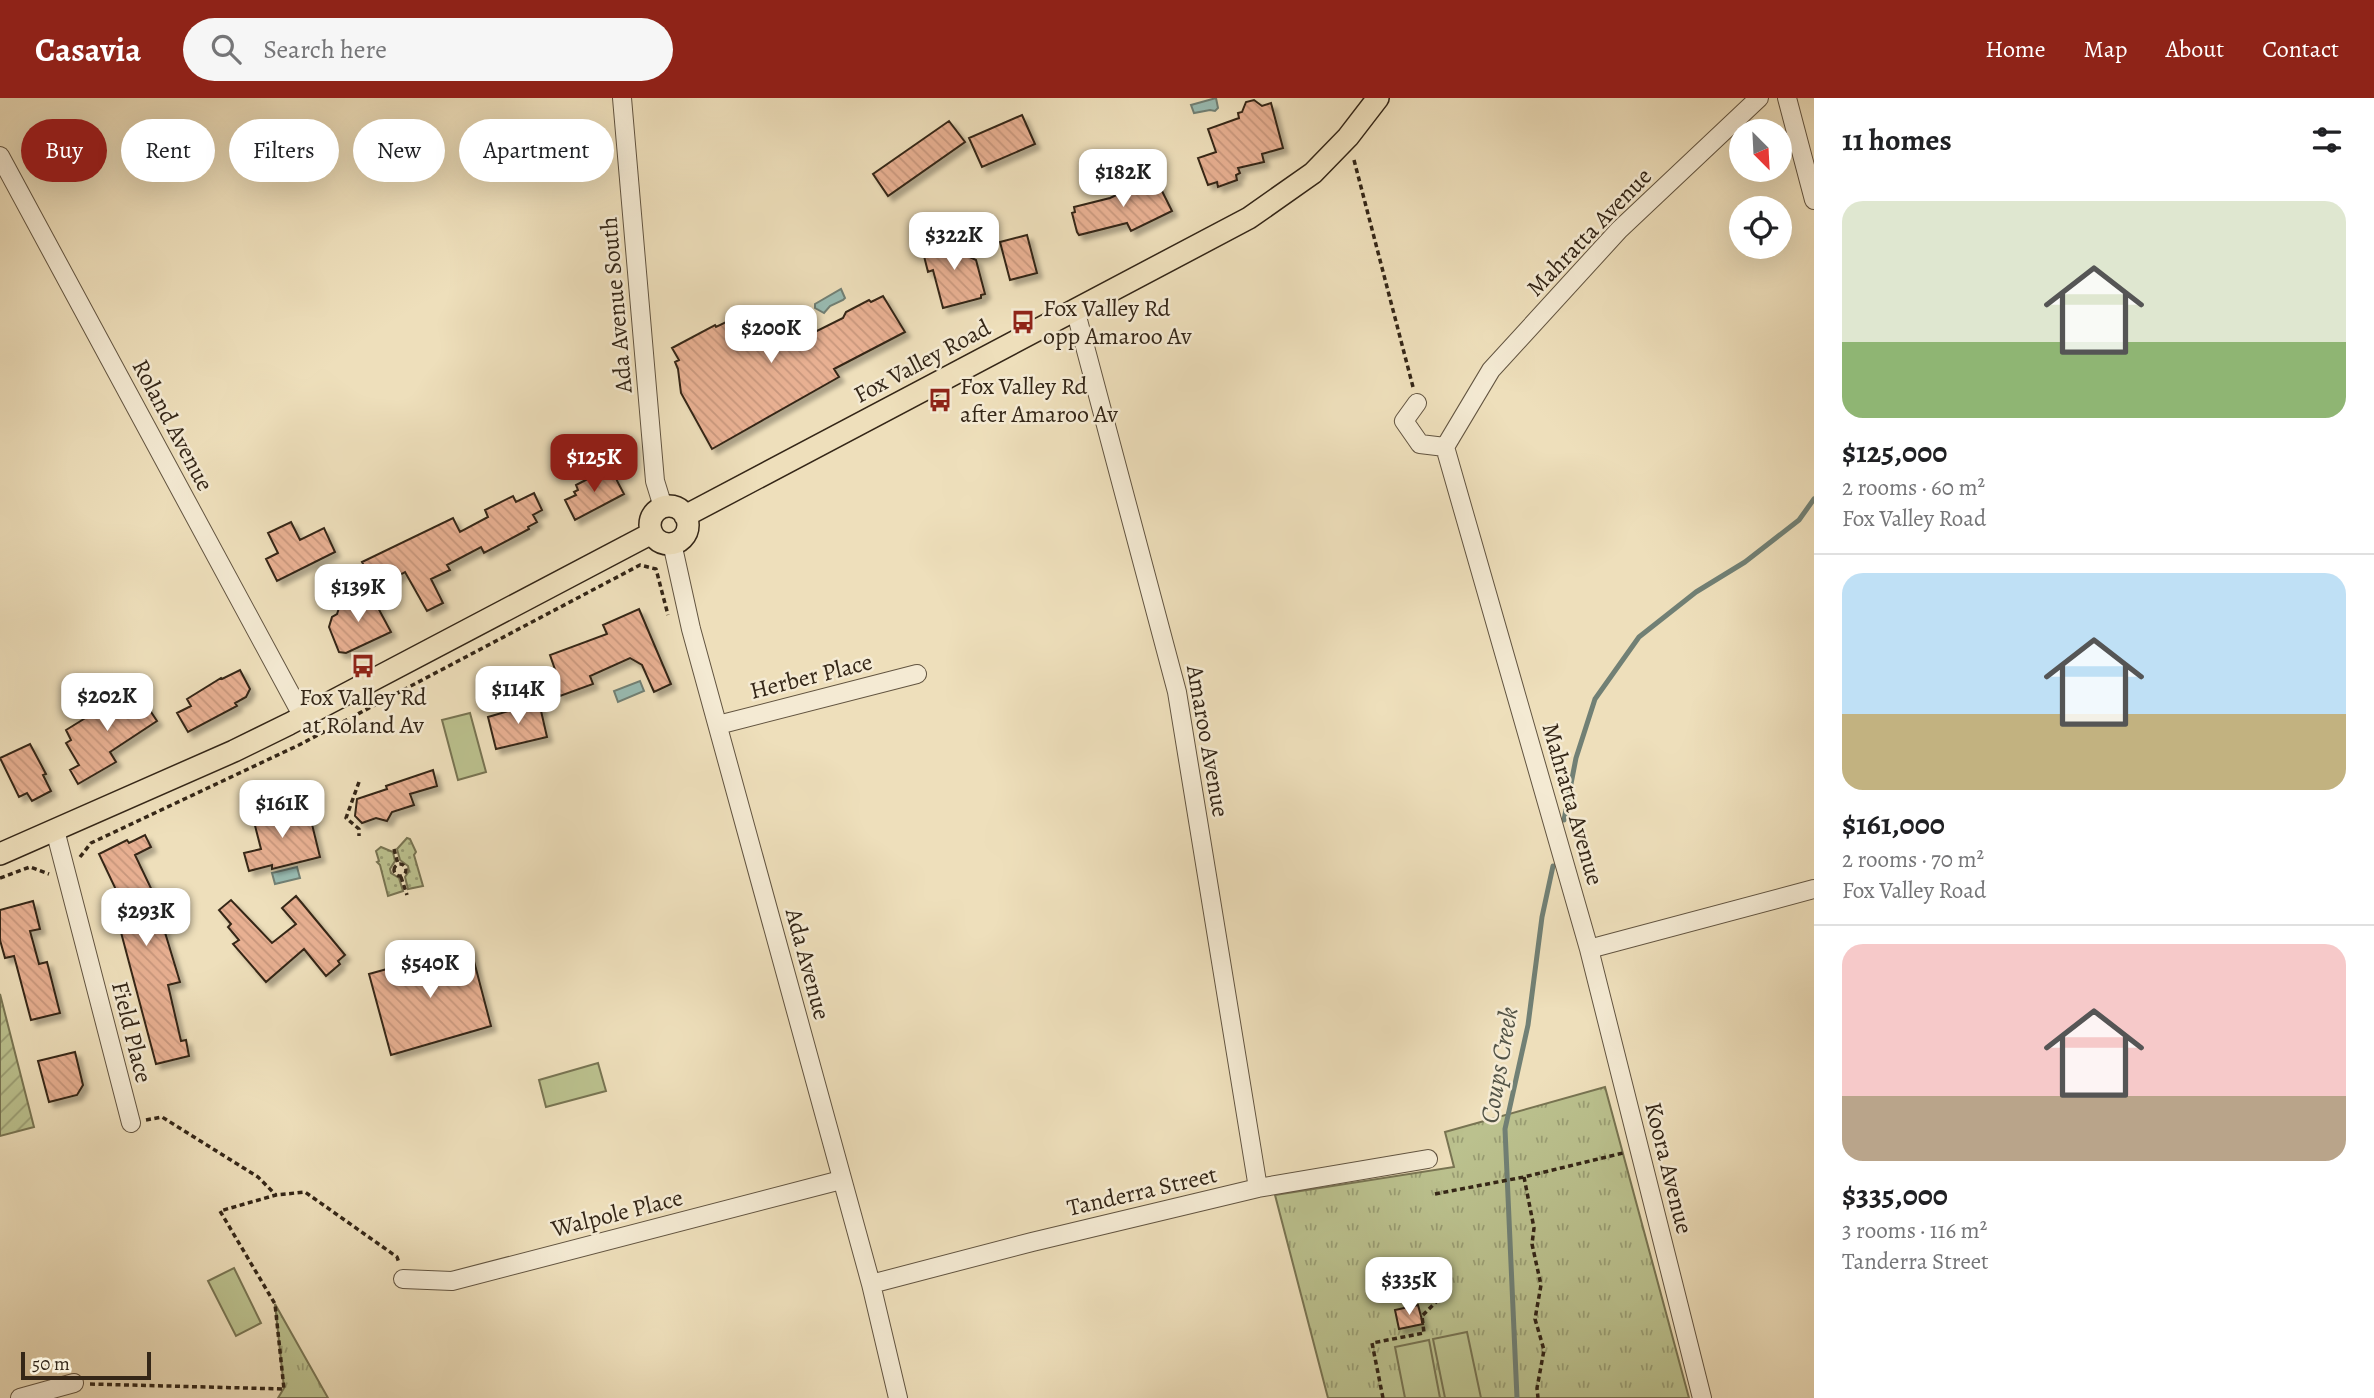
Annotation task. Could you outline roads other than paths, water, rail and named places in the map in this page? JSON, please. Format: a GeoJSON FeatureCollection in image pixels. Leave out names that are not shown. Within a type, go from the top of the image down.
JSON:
{"type":"FeatureCollection","features":[{"type":"Feature","properties":{"kind":"main road","name":"Fox Valley Road"},"geometry":{"type":"LineString","coordinates":[[685,516],[1249,218],[1301,183],[1348,136],[1378,98]]}},
{"type":"Feature","properties":{"kind":"main road"},"geometry":{"type":"LineString","coordinates":[[663,507],[676,508],[685,516],[685,533],[678,541],[660,541],[652,533],[651,517],[663,507]]}},
{"type":"Feature","properties":{"kind":"main road"},"geometry":{"type":"LineString","coordinates":[[0,854],[234,751],[652,533]]}},
{"type":"Feature","properties":{"kind":"street","name":"Ada Avenue South"},"geometry":{"type":"LineString","coordinates":[[622,98],[655,481],[663,507]]}},
{"type":"Feature","properties":{"kind":"street","name":"Mahratta Avenue"},"geometry":{"type":"LineString","coordinates":[[1589,950],[1445,447],[1491,370],[1619,230],[1759,98]]}},
{"type":"Feature","properties":{"kind":"street"},"geometry":{"type":"LineString","coordinates":[[1787,98],[1814,200]]}},
{"type":"Feature","properties":{"kind":"street","name":"Roland Avenue"},"geometry":{"type":"LineString","coordinates":[[0,156],[303,717]]}},
{"type":"Feature","properties":{"kind":"street","name":"Amaroo Avenue"},"geometry":{"type":"LineString","coordinates":[[1075,309],[1177,692],[1258,1188]]}},
{"type":"Feature","properties":{"kind":"street"},"geometry":{"type":"LineString","coordinates":[[1417,403],[1404,422],[1420,444],[1445,447]]}},
{"type":"Feature","properties":{"kind":"street","name":"Ada Avenue"},"geometry":{"type":"LineString","coordinates":[[672,543],[682,592],[871,1284],[898,1398]]}},
{"type":"Feature","properties":{"kind":"street","name":"Herber Place"},"geometry":{"type":"LineString","coordinates":[[718,725],[917,674]]}},
{"type":"Feature","properties":{"kind":"street","name":"Field Place"},"geometry":{"type":"LineString","coordinates":[[55,830],[131,1124]]}},
{"type":"Feature","properties":{"kind":"street"},"geometry":{"type":"LineString","coordinates":[[1589,950],[1814,889]]}},
{"type":"Feature","properties":{"kind":"street","name":"Koora Avenue"},"geometry":{"type":"LineString","coordinates":[[1589,950],[1702,1398]]}},
{"type":"Feature","properties":{"kind":"street","name":"Tanderra Street"},"geometry":{"type":"LineString","coordinates":[[871,1284],[1258,1188],[1428,1159]]}},
{"type":"Feature","properties":{"kind":"street","name":"Walpole Place"},"geometry":{"type":"LineString","coordinates":[[403,1279],[452,1281],[841,1180]]}},
{"type":"Feature","properties":{"kind":"street"},"geometry":{"type":"LineString","coordinates":[[20,1398],[74,1383]]}},
{"type":"Feature","properties":{"kind":"water"},"geometry":{"type":"Polygon","coordinates":[[[1216,98],[1218,108],[1215,111],[1194,113],[1191,105],[1216,98]]]}},
{"type":"Feature","properties":{"kind":"water"},"geometry":{"type":"Polygon","coordinates":[[[944,221],[956,222],[956,229],[934,234],[932,227],[944,221]]]}},
{"type":"Feature","properties":{"kind":"water"},"geometry":{"type":"Polygon","coordinates":[[[841,289],[845,298],[843,300],[830,306],[824,313],[815,308],[815,304],[841,289]]]}},
{"type":"Feature","properties":{"kind":"water"},"geometry":{"type":"Polygon","coordinates":[[[640,681],[644,691],[618,702],[614,691],[640,681]]]}},
{"type":"Feature","properties":{"kind":"water"},"geometry":{"type":"Polygon","coordinates":[[[297,867],[300,878],[275,884],[272,873],[297,867]]]}},
{"type":"Feature","properties":{"kind":"waterway","name":"Coups Creek"},"geometry":{"type":"LineString","coordinates":[[1564,820],[1576,758],[1595,699],[1639,637],[1696,592],[1745,562],[1799,520],[1814,499]]}},
{"type":"Feature","properties":{"kind":"waterway","name":"Coups Creek"},"geometry":{"type":"LineString","coordinates":[[1517,1398],[1505,1129],[1528,1025],[1542,917],[1553,866]]}},
{"type":"Feature","properties":{"kind":"place","name":"Fox Valley Rd opp Amaroo Av"},"geometry":{"type":"Point","coordinates":[1023,322]}},
{"type":"Feature","properties":{"kind":"place","name":"Fox Valley Rd after Amaroo Av"},"geometry":{"type":"Point","coordinates":[940,400]}},
{"type":"Feature","properties":{"kind":"place","name":"Fox Valley Rd at Roland Av"},"geometry":{"type":"Point","coordinates":[363,666]}}]}
